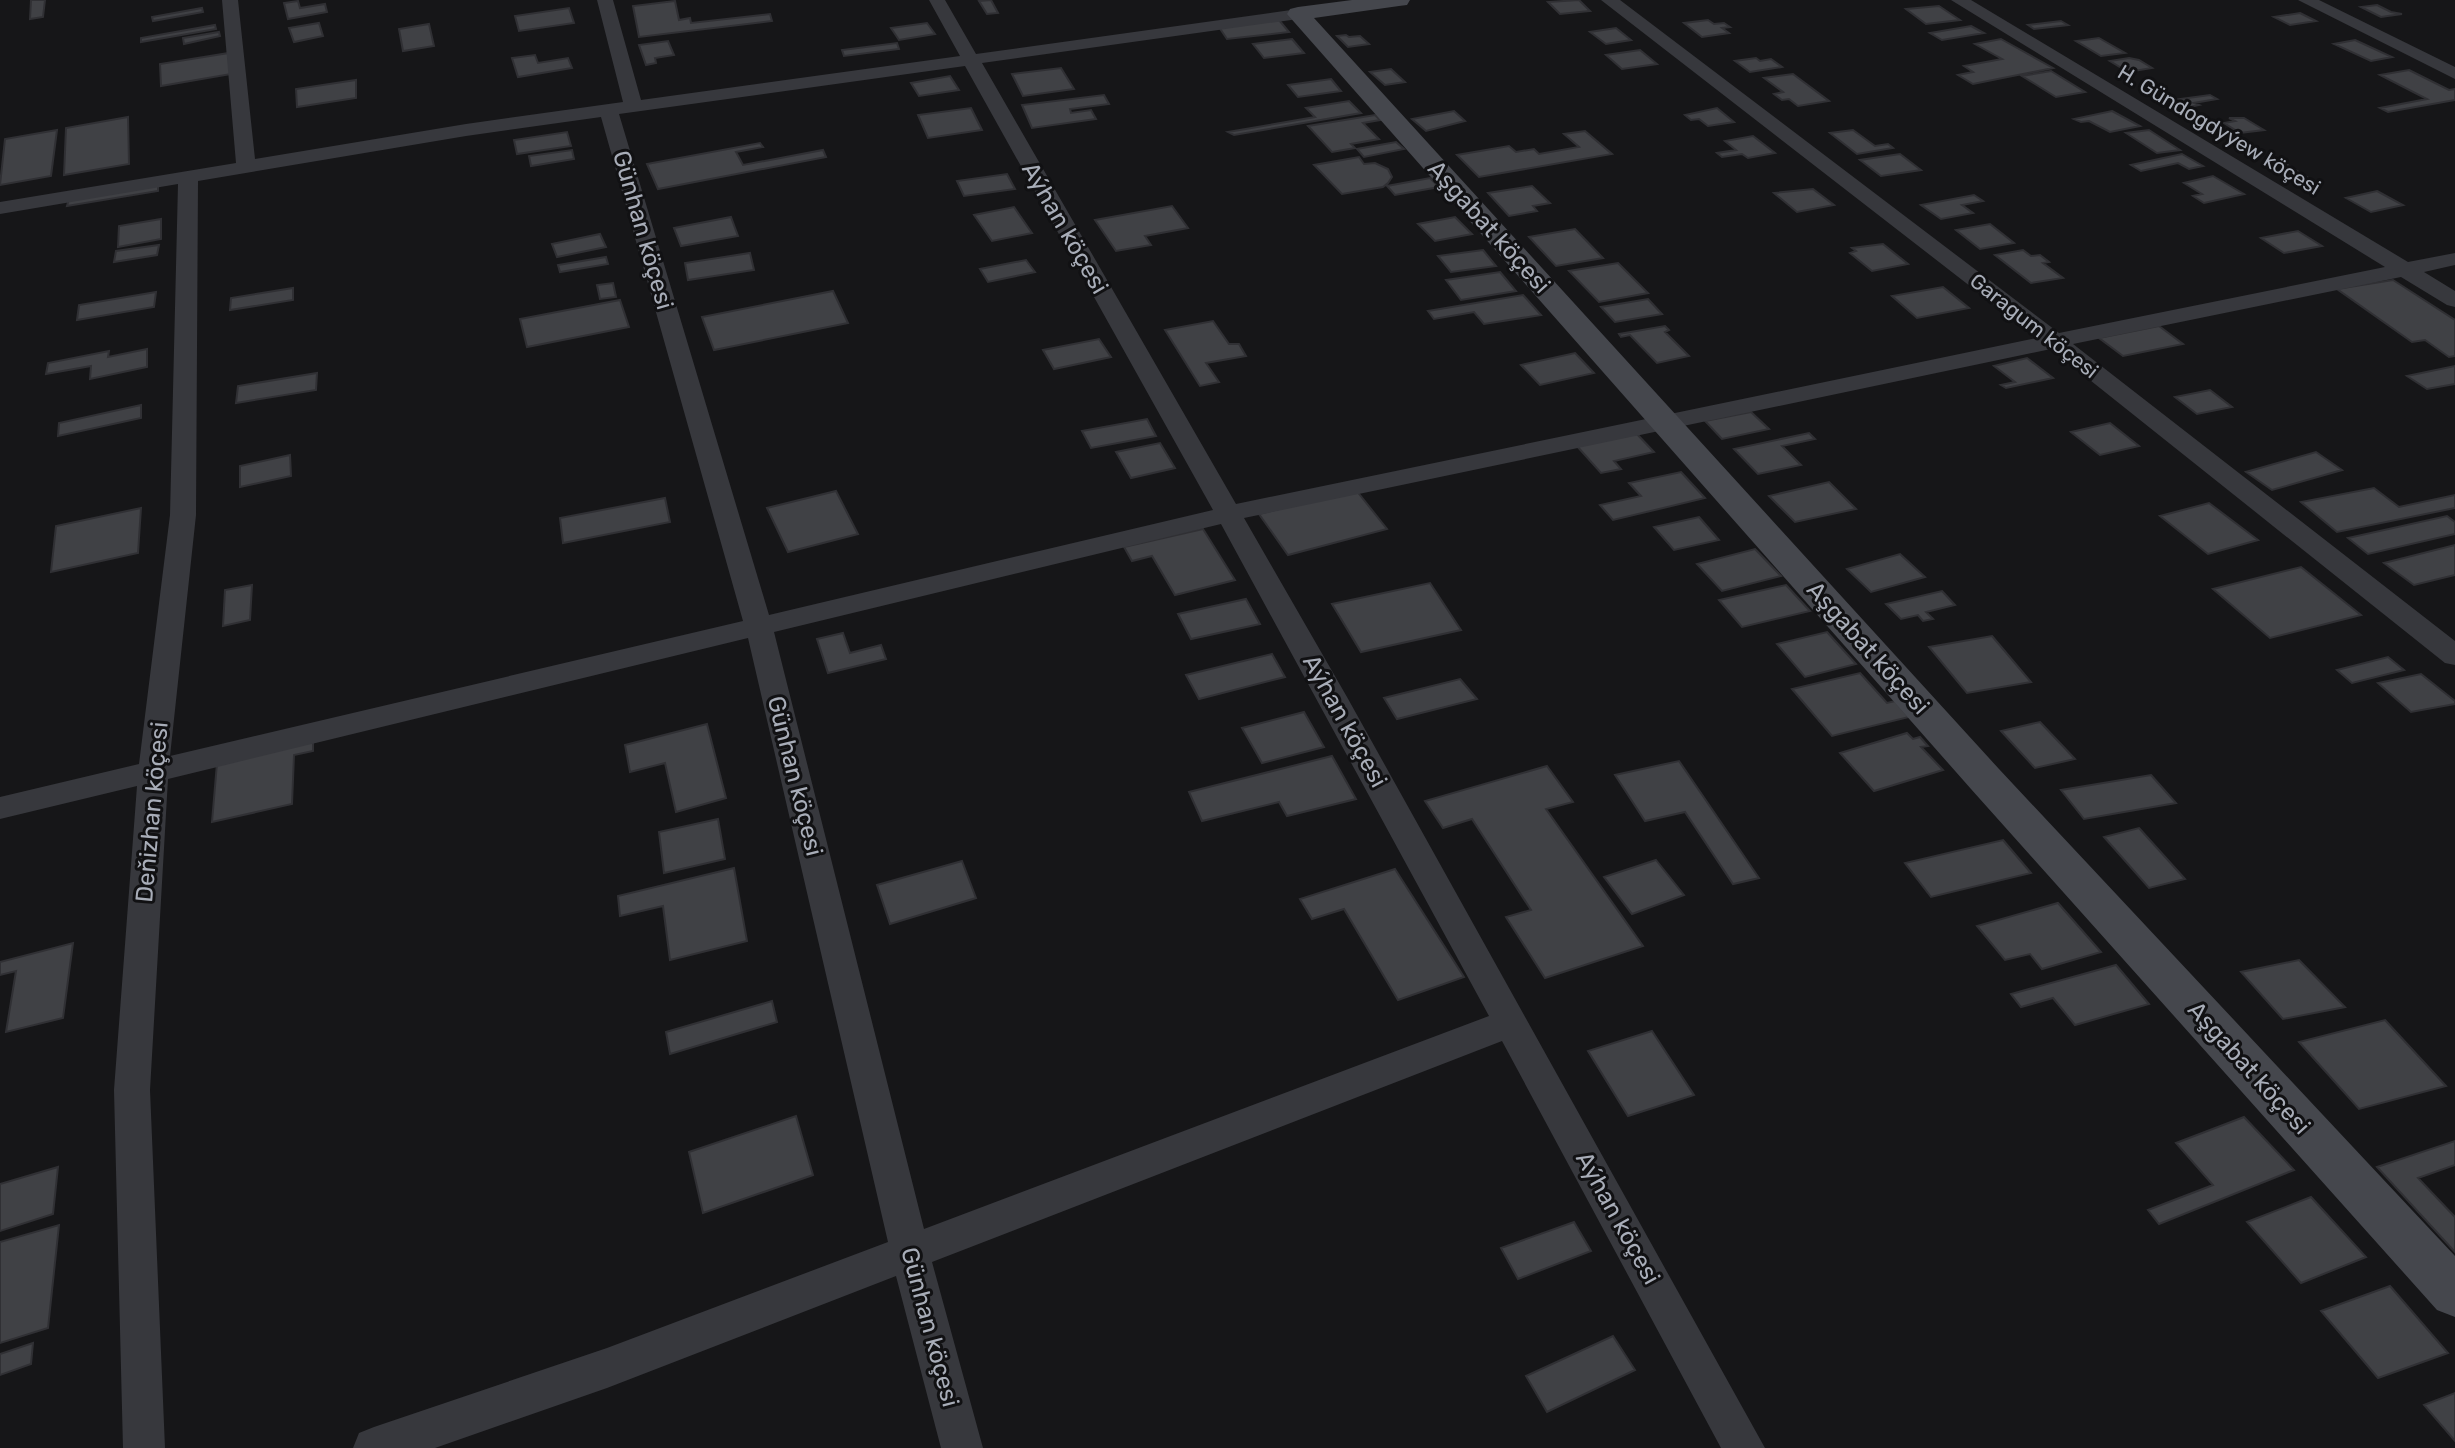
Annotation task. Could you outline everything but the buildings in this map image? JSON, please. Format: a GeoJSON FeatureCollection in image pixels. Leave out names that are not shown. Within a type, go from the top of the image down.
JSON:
{"type":"FeatureCollection","features":[{"type":"Feature","properties":{"kind":"street"},"geometry":{"type":"LineString","coordinates":[[230,0],[246,166]]}},
{"type":"Feature","properties":{"kind":"street","name":"Günhan köçesi"},"geometry":{"type":"LineString","coordinates":[[606,0],[621,108],[760,627],[911,1252],[962,1448]]}},
{"type":"Feature","properties":{"kind":"street","name":"Aýhan köçesi"},"geometry":{"type":"LineString","coordinates":[[937,0],[1228,514],[1744,1448]]}},
{"type":"Feature","properties":{"kind":"street"},"geometry":{"type":"LineString","coordinates":[[0,208],[246,166],[621,108],[969,60],[1292,7],[1399,0]]}},
{"type":"Feature","properties":{"kind":"street","name":"Garagum köçesi"},"geometry":{"type":"LineString","coordinates":[[1609,0],[2055,341],[2455,656]]}},
{"type":"Feature","properties":{"kind":"street","name":"H. Gündogdyýew köçesi"},"geometry":{"type":"LineString","coordinates":[[1959,0],[2455,300]]}},
{"type":"Feature","properties":{"kind":"street"},"geometry":{"type":"LineString","coordinates":[[2306,0],[2455,74]]}},
{"type":"Feature","properties":{"kind":"street","name":"Aşgabat köçesi"},"geometry":{"type":"LineString","coordinates":[[1292,7],[1985,779],[2455,1293]]}},
{"type":"Feature","properties":{"kind":"street","name":"Deňizhan köçesi"},"geometry":{"type":"LineString","coordinates":[[144,1448],[132,1090],[153,773],[183,515],[188,176]]}},
{"type":"Feature","properties":{"kind":"street"},"geometry":{"type":"LineString","coordinates":[[0,808],[1228,514],[1664,421],[2455,259]]}},
{"type":"Feature","properties":{"kind":"street"},"geometry":{"type":"LineString","coordinates":[[374,1448],[607,1368],[1511,1023]]}}]}
